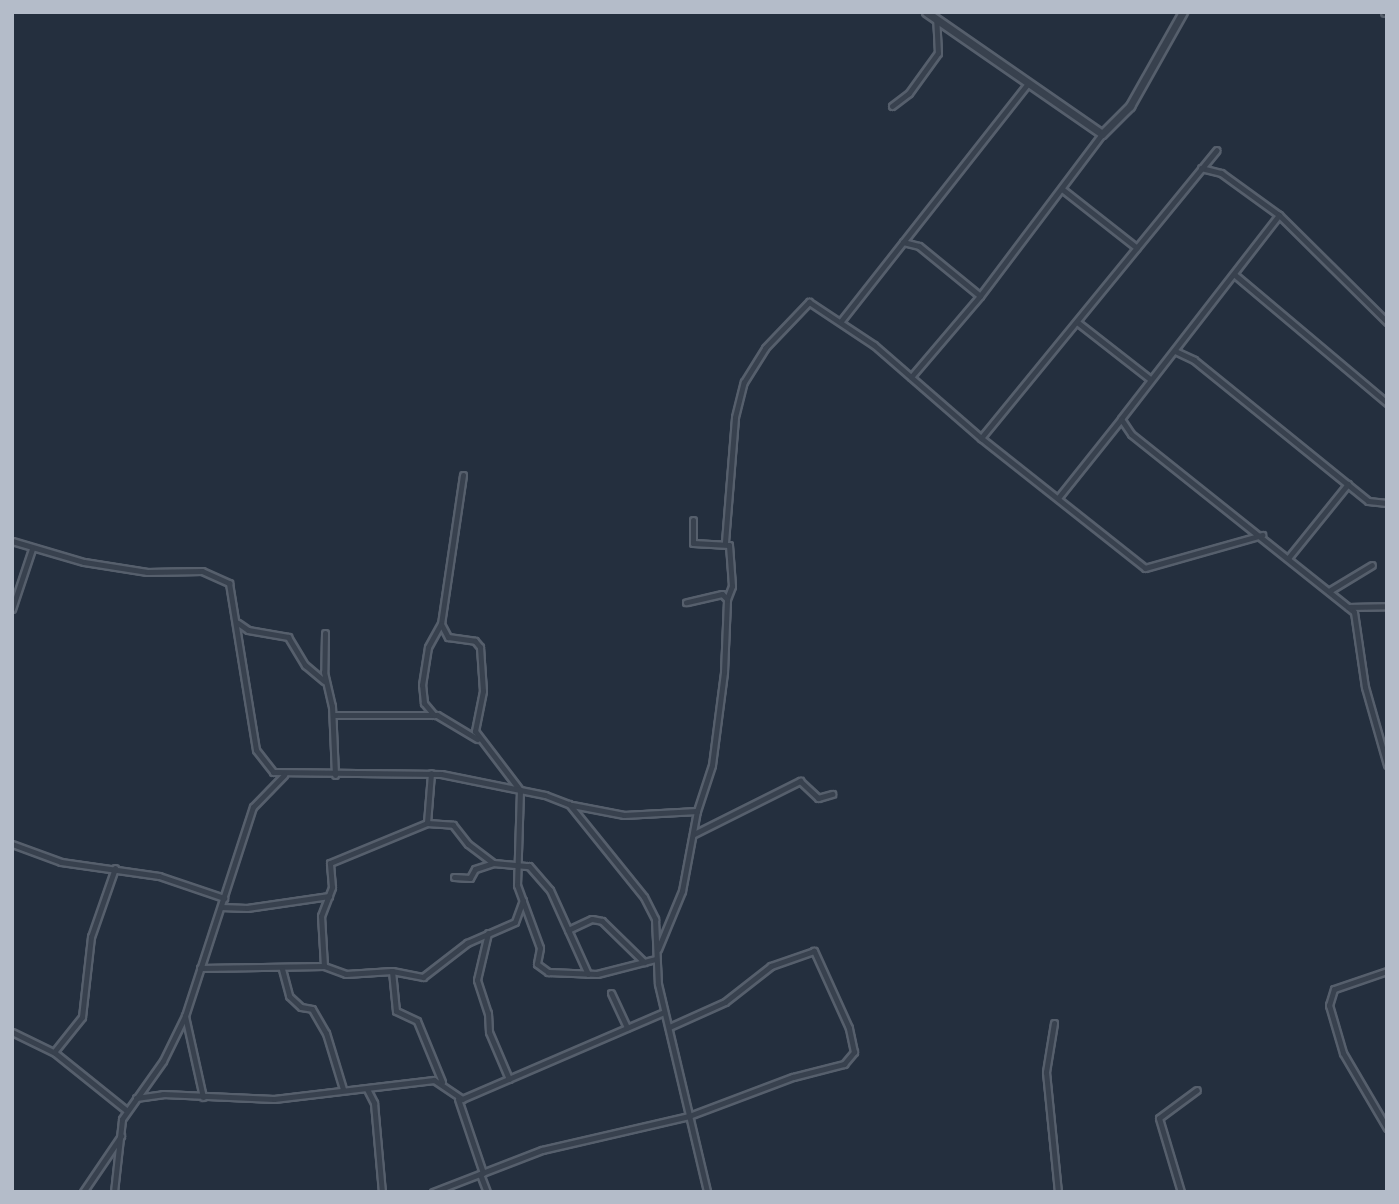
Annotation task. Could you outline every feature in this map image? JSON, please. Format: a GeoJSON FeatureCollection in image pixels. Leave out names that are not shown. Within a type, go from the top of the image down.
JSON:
{"type":"FeatureCollection","features":[{"type":"Feature","properties":{"kind":"street"},"geometry":{"type":"LineString","coordinates":[[926,12],[1027,85],[1102,134]]}},
{"type":"Feature","properties":{"kind":"street"},"geometry":{"type":"LineString","coordinates":[[911,377],[980,296],[1102,134],[1130,106],[1182,12]]}},
{"type":"Feature","properties":{"kind":"street"},"geometry":{"type":"LineString","coordinates":[[892,106],[909,93],[938,53],[936,20]]}},
{"type":"Feature","properties":{"kind":"street"},"geometry":{"type":"LineString","coordinates":[[841,321],[1027,85]]}},
{"type":"Feature","properties":{"kind":"street"},"geometry":{"type":"LineString","coordinates":[[981,439],[1217,150]]}},
{"type":"Feature","properties":{"kind":"street"},"geometry":{"type":"LineString","coordinates":[[1201,168],[1221,173],[1279,215],[1387,322]]}},
{"type":"Feature","properties":{"kind":"street"},"geometry":{"type":"LineString","coordinates":[[1062,189],[1137,248]]}},
{"type":"Feature","properties":{"kind":"street"},"geometry":{"type":"LineString","coordinates":[[1058,498],[1235,275],[1279,215]]}},
{"type":"Feature","properties":{"kind":"street"},"geometry":{"type":"LineString","coordinates":[[903,242],[919,246],[980,296]]}},
{"type":"Feature","properties":{"kind":"street"},"geometry":{"type":"LineString","coordinates":[[1235,275],[1387,403]]}},
{"type":"Feature","properties":{"kind":"street"},"geometry":{"type":"LineString","coordinates":[[656,952],[679,903],[697,811],[717,741],[727,599],[732,586],[729,548],[725,542],[736,417],[749,370],[807,303],[817,303],[841,321],[911,377],[981,439],[1148,569],[1262,535]]}},
{"type":"Feature","properties":{"kind":"street"},"geometry":{"type":"LineString","coordinates":[[1077,322],[1150,379]]}},
{"type":"Feature","properties":{"kind":"street"},"geometry":{"type":"LineString","coordinates":[[1175,351],[1194,360],[1368,501],[1387,503]]}},
{"type":"Feature","properties":{"kind":"street"},"geometry":{"type":"LineString","coordinates":[[1121,419],[1131,434],[1262,535],[1348,607],[1358,620],[1365,687],[1387,765]]}},
{"type":"Feature","properties":{"kind":"street"},"geometry":{"type":"LineString","coordinates":[[463,475],[441,624],[428,647],[422,685],[424,703],[434,715],[478,740],[520,790],[517,885],[540,949],[539,967],[588,974],[610,973],[656,959]]}},
{"type":"Feature","properties":{"kind":"street"},"geometry":{"type":"LineString","coordinates":[[1289,558],[1348,484]]}},
{"type":"Feature","properties":{"kind":"street"},"geometry":{"type":"LineString","coordinates":[[692,520],[693,543],[725,542]]}},
{"type":"Feature","properties":{"kind":"street"},"geometry":{"type":"LineString","coordinates":[[12,541],[32,549],[147,572],[217,575],[229,583],[238,623],[257,750],[267,768],[284,775],[431,773],[520,790],[624,816],[697,811]]}},
{"type":"Feature","properties":{"kind":"street"},"geometry":{"type":"LineString","coordinates":[[12,609],[32,549]]}},
{"type":"Feature","properties":{"kind":"street"},"geometry":{"type":"LineString","coordinates":[[1329,591],[1372,565]]}},
{"type":"Feature","properties":{"kind":"street"},"geometry":{"type":"LineString","coordinates":[[686,602],[722,594],[727,599]]}},
{"type":"Feature","properties":{"kind":"street"},"geometry":{"type":"LineString","coordinates":[[1348,607],[1387,606]]}},
{"type":"Feature","properties":{"kind":"street"},"geometry":{"type":"LineString","coordinates":[[238,623],[248,630],[288,637],[305,665],[324,681]]}},
{"type":"Feature","properties":{"kind":"street"},"geometry":{"type":"LineString","coordinates":[[441,624],[448,637],[472,640],[480,647],[483,691],[475,731],[478,740]]}},
{"type":"Feature","properties":{"kind":"street"},"geometry":{"type":"LineString","coordinates":[[325,633],[324,681],[333,715],[335,775]]}},
{"type":"Feature","properties":{"kind":"street"},"geometry":{"type":"LineString","coordinates":[[333,715],[434,715]]}},
{"type":"Feature","properties":{"kind":"street"},"geometry":{"type":"LineString","coordinates":[[427,823],[431,773]]}},
{"type":"Feature","properties":{"kind":"street"},"geometry":{"type":"LineString","coordinates":[[114,1192],[126,1110],[163,1061],[185,1016],[253,807],[284,775]]}},
{"type":"Feature","properties":{"kind":"street"},"geometry":{"type":"LineString","coordinates":[[694,834],[800,781],[817,798],[832,794]]}},
{"type":"Feature","properties":{"kind":"street"},"geometry":{"type":"LineString","coordinates":[[569,804],[653,911],[656,959],[664,1012],[706,1192]]}},
{"type":"Feature","properties":{"kind":"street"},"geometry":{"type":"LineString","coordinates":[[324,966],[321,916],[329,896],[330,863],[427,823],[453,825],[468,845],[493,863]]}},
{"type":"Feature","properties":{"kind":"street"},"geometry":{"type":"LineString","coordinates":[[12,844],[61,862],[159,876],[224,898]]}},
{"type":"Feature","properties":{"kind":"street"},"geometry":{"type":"LineString","coordinates":[[454,877],[470,878],[475,869],[493,863],[519,862],[529,866],[549,889],[588,974]]}},
{"type":"Feature","properties":{"kind":"street"},"geometry":{"type":"LineString","coordinates":[[54,1052],[82,1017],[91,937],[115,868]]}},
{"type":"Feature","properties":{"kind":"street"},"geometry":{"type":"LineString","coordinates":[[221,907],[247,908],[329,896]]}},
{"type":"Feature","properties":{"kind":"street"},"geometry":{"type":"LineString","coordinates":[[200,968],[282,969],[324,966],[355,974],[392,971],[423,977],[467,943],[515,922],[523,900]]}},
{"type":"Feature","properties":{"kind":"street"},"geometry":{"type":"LineString","coordinates":[[568,930],[593,919],[602,921],[644,962]]}},
{"type":"Feature","properties":{"kind":"street"},"geometry":{"type":"LineString","coordinates":[[488,933],[477,980],[488,1013],[487,1029],[509,1079]]}},
{"type":"Feature","properties":{"kind":"street"},"geometry":{"type":"LineString","coordinates":[[433,1192],[541,1150],[689,1116],[793,1077],[846,1063],[854,1052],[853,1041],[822,960],[811,950],[771,966],[725,1002],[669,1027]]}},
{"type":"Feature","properties":{"kind":"street"},"geometry":{"type":"LineString","coordinates":[[282,969],[289,996],[299,1006],[312,1009],[326,1033],[343,1089]]}},
{"type":"Feature","properties":{"kind":"street"},"geometry":{"type":"LineString","coordinates":[[392,971],[396,1011],[417,1021],[443,1082],[458,1099],[487,1192]]}},
{"type":"Feature","properties":{"kind":"street"},"geometry":{"type":"LineString","coordinates":[[1387,971],[1334,989],[1329,1005],[1343,1053],[1387,1128]]}},
{"type":"Feature","properties":{"kind":"street"},"geometry":{"type":"LineString","coordinates":[[611,993],[627,1028]]}},
{"type":"Feature","properties":{"kind":"street"},"geometry":{"type":"LineString","coordinates":[[458,1099],[664,1012]]}},
{"type":"Feature","properties":{"kind":"street"},"geometry":{"type":"LineString","coordinates":[[185,1016],[203,1097]]}},
{"type":"Feature","properties":{"kind":"street"},"geometry":{"type":"LineString","coordinates":[[1055,1023],[1046,1072],[1058,1192]]}},
{"type":"Feature","properties":{"kind":"street"},"geometry":{"type":"LineString","coordinates":[[12,1032],[54,1052],[126,1110]]}},
{"type":"Feature","properties":{"kind":"street"},"geometry":{"type":"LineString","coordinates":[[136,1098],[309,1097],[343,1089],[367,1088],[410,1080],[443,1082]]}},
{"type":"Feature","properties":{"kind":"street"},"geometry":{"type":"LineString","coordinates":[[367,1088],[374,1103],[382,1192]]}},
{"type":"Feature","properties":{"kind":"street"},"geometry":{"type":"LineString","coordinates":[[1181,1192],[1159,1118],[1198,1090]]}},
{"type":"Feature","properties":{"kind":"street"},"geometry":{"type":"LineString","coordinates":[[83,1192],[121,1136]]}}]}
